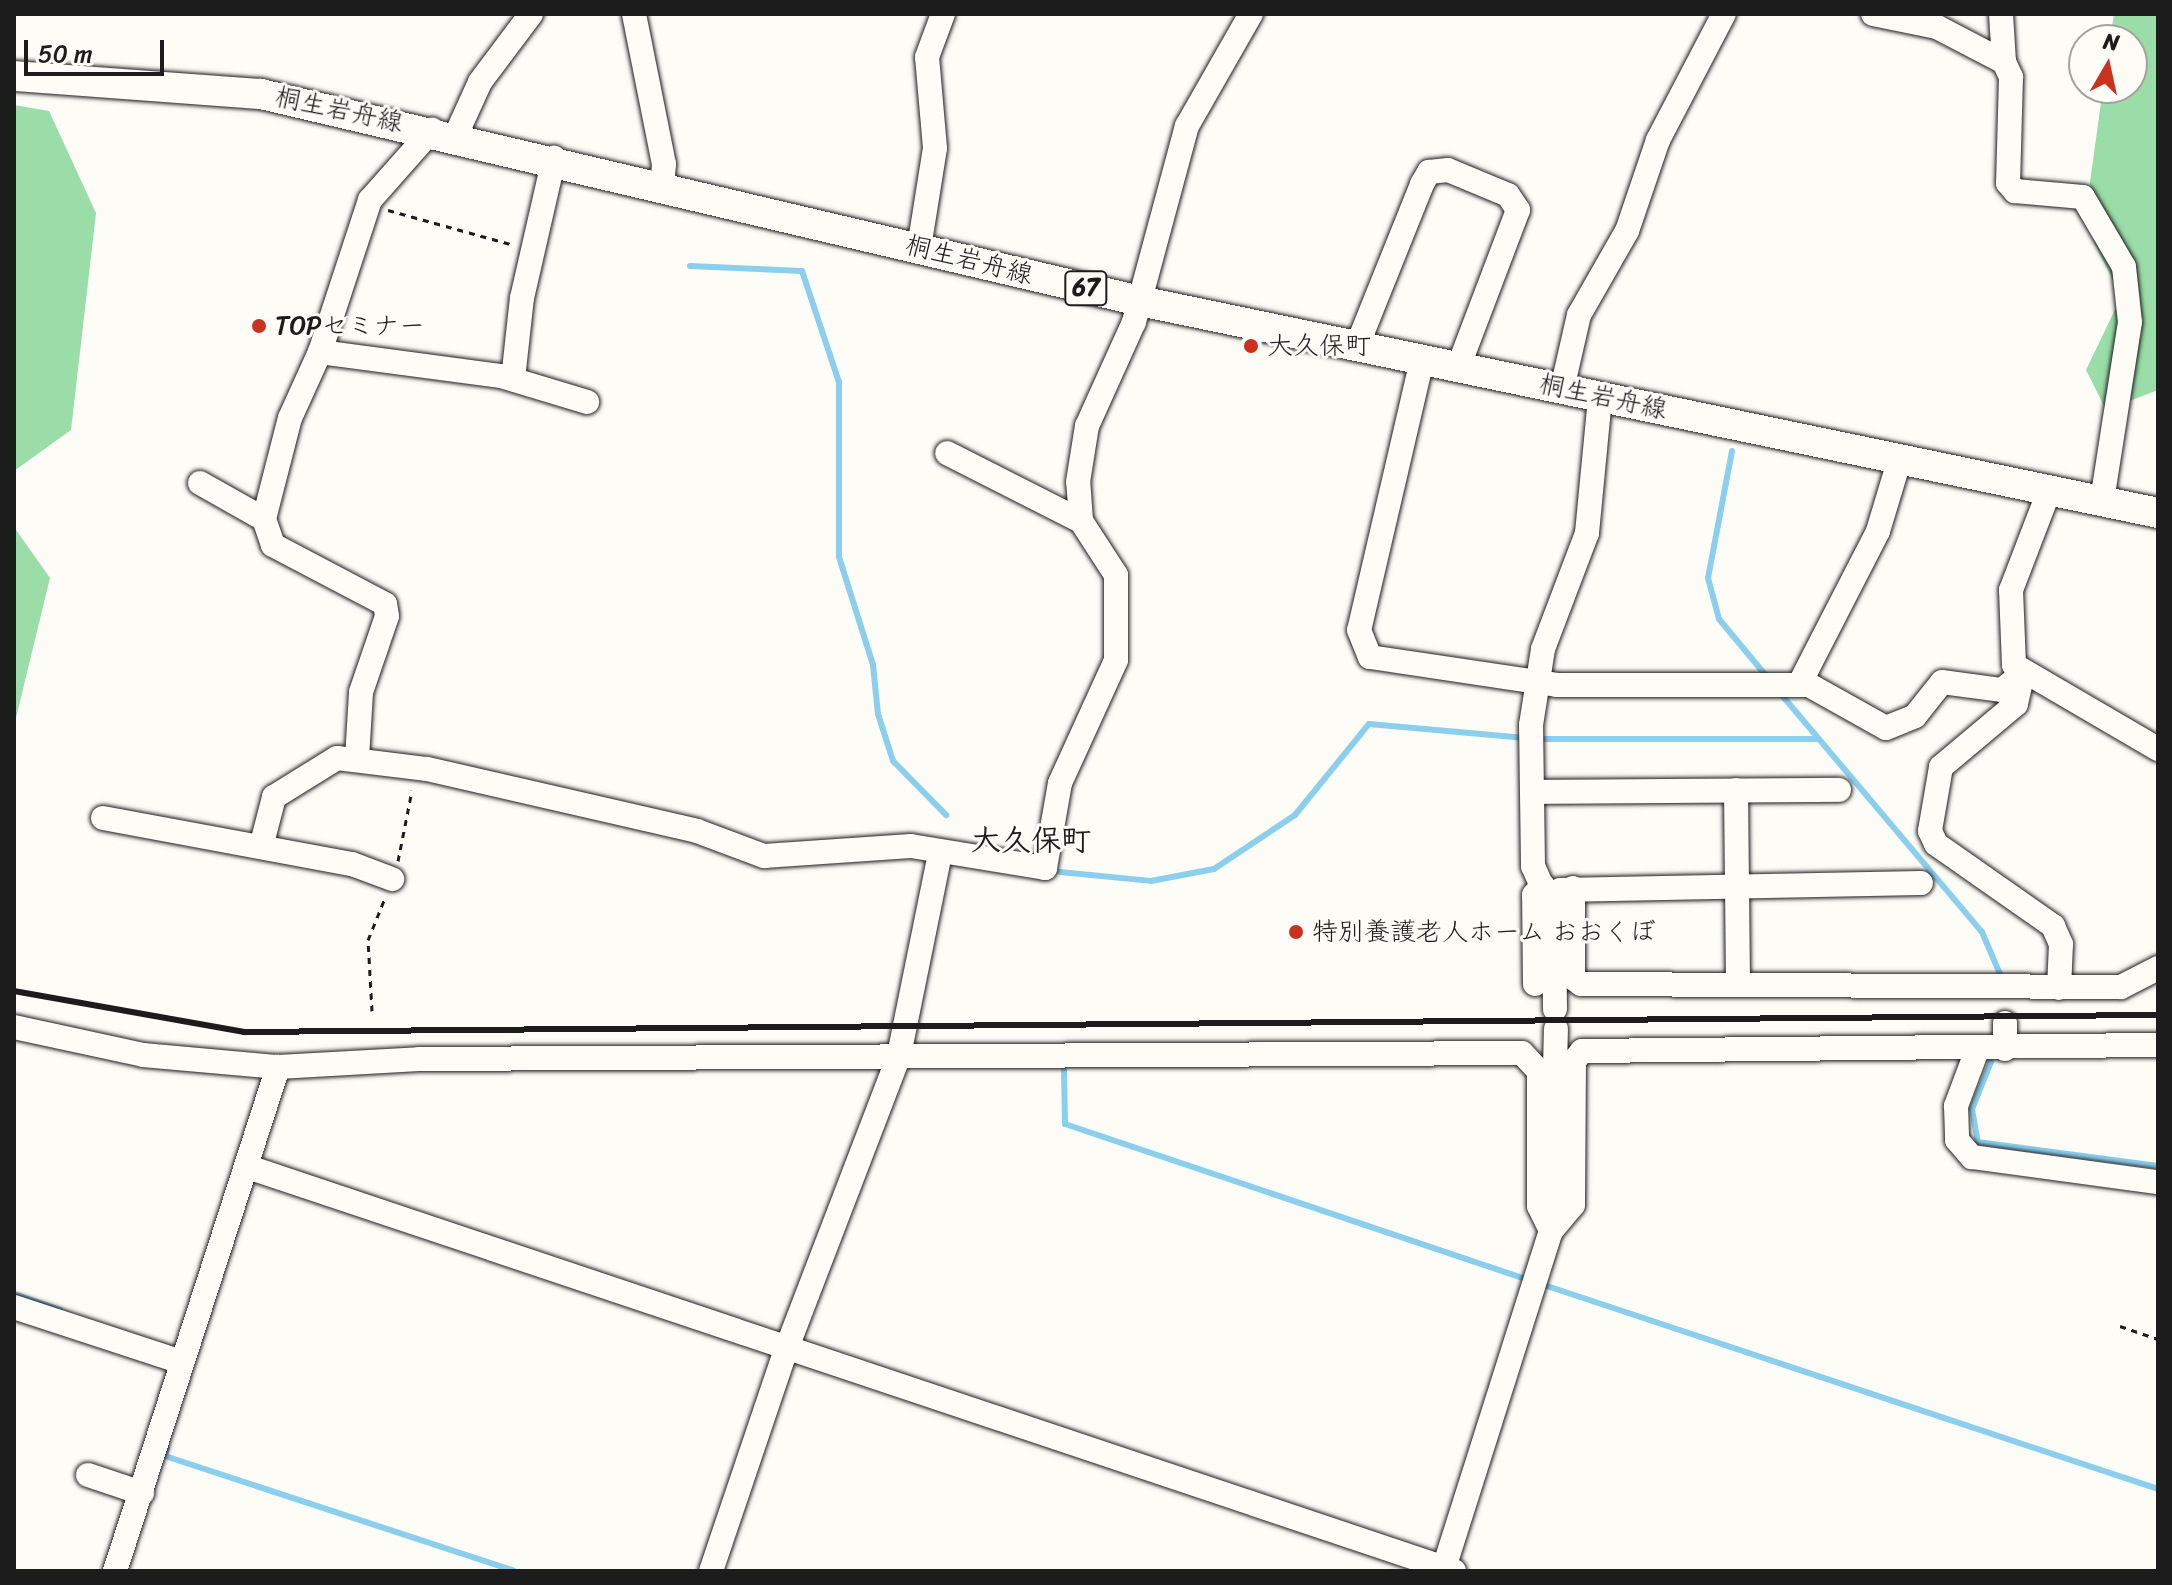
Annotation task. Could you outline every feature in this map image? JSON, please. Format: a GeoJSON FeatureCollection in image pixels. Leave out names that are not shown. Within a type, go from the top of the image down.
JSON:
{"type":"FeatureCollection","features":[{"type":"Feature","properties":{"kind":"main road","name":"桐生岩舟線"},"geometry":{"type":"LineString","coordinates":[[14,76],[261,94],[444,132],[1140,301],[2158,513]]}},
{"type":"Feature","properties":{"kind":"street"},"geometry":{"type":"LineString","coordinates":[[357,758],[361,692],[387,616],[385,604],[273,545],[264,519],[290,418],[320,352],[369,204],[444,132],[531,14]]}},
{"type":"Feature","properties":{"kind":"street"},"geometry":{"type":"LineString","coordinates":[[634,14],[664,164],[662,185]]}},
{"type":"Feature","properties":{"kind":"street"},"geometry":{"type":"LineString","coordinates":[[919,248],[935,148],[927,57],[943,14]]}},
{"type":"Feature","properties":{"kind":"street"},"geometry":{"type":"LineString","coordinates":[[1081,521],[1079,459],[1111,383],[1140,301],[1187,126],[1251,14]]}},
{"type":"Feature","properties":{"kind":"street"},"geometry":{"type":"LineString","coordinates":[[1562,389],[1579,315],[1627,231],[1658,140],[1724,14]]}},
{"type":"Feature","properties":{"kind":"street"},"geometry":{"type":"LineString","coordinates":[[1873,14],[1937,27],[2004,62]]}},
{"type":"Feature","properties":{"kind":"street"},"geometry":{"type":"LineString","coordinates":[[2001,14],[2004,62],[2011,77],[2008,183],[2015,191],[2083,197],[2124,267],[2130,322],[2102,501]]}},
{"type":"Feature","properties":{"kind":"street"},"geometry":{"type":"LineString","coordinates":[[513,379],[554,158]]}},
{"type":"Feature","properties":{"kind":"street"},"geometry":{"type":"LineString","coordinates":[[1357,346],[1422,184],[1429,172],[1448,170],[1508,195],[1518,210],[1458,368]]}},
{"type":"Feature","properties":{"kind":"street"},"geometry":{"type":"LineString","coordinates":[[320,352],[513,379],[587,402]]}},
{"type":"Feature","properties":{"kind":"street"},"geometry":{"type":"LineString","coordinates":[[1422,360],[1360,641],[1370,657],[1536,682],[1799,685],[1830,690],[1886,728],[1898,728],[1942,682],[2002,690],[2023,673]]}},
{"type":"Feature","properties":{"kind":"street"},"geometry":{"type":"LineString","coordinates":[[1600,397],[1587,533],[1536,682],[1533,866],[1556,889],[1576,982],[1738,982],[1999,1000],[2059,988],[2121,987],[2158,968]]}},
{"type":"Feature","properties":{"kind":"street"},"geometry":{"type":"LineString","coordinates":[[261,847],[279,792],[330,760],[357,758],[697,831],[764,856],[911,846],[1045,868],[1060,783],[1116,660],[1116,575],[1081,521],[947,453]]}},
{"type":"Feature","properties":{"kind":"street"},"geometry":{"type":"LineString","coordinates":[[1799,685],[1878,531],[1900,458]]}},
{"type":"Feature","properties":{"kind":"street"},"geometry":{"type":"LineString","coordinates":[[200,483],[264,519]]}},
{"type":"Feature","properties":{"kind":"street"},"geometry":{"type":"LineString","coordinates":[[2049,491],[2007,615],[2014,665],[2158,749]]}},
{"type":"Feature","properties":{"kind":"street"},"geometry":{"type":"LineString","coordinates":[[2023,673],[2016,704],[1941,767],[1930,831],[1936,844],[2053,926],[2061,944],[2059,988]]}},
{"type":"Feature","properties":{"kind":"street"},"geometry":{"type":"LineString","coordinates":[[1736,790],[1738,982]]}},
{"type":"Feature","properties":{"kind":"street"},"geometry":{"type":"LineString","coordinates":[[1533,792],[1839,790]]}},
{"type":"Feature","properties":{"kind":"street"},"geometry":{"type":"LineString","coordinates":[[103,818],[261,847],[392,879]]}},
{"type":"Feature","properties":{"kind":"street"},"geometry":{"type":"LineString","coordinates":[[711,1571],[786,1350],[899,1055],[940,853]]}},
{"type":"Feature","properties":{"kind":"street"},"geometry":{"type":"LineString","coordinates":[[1535,984],[1534,895],[1556,889],[1921,883]]}},
{"type":"Feature","properties":{"kind":"street"},"geometry":{"type":"LineString","coordinates":[[248,1167],[1447,1570],[1551,1231],[1556,889]]}},
{"type":"Feature","properties":{"kind":"street"},"geometry":{"type":"LineString","coordinates":[[1999,1000],[2005,1049]]}},
{"type":"Feature","properties":{"kind":"street"},"geometry":{"type":"LineString","coordinates":[[14,1027],[143,1055],[278,1067],[899,1055],[1522,1053],[1539,1071],[1539,1206],[1551,1231]]}},
{"type":"Feature","properties":{"kind":"street"},"geometry":{"type":"LineString","coordinates":[[1551,1231],[1573,1205],[1574,1061],[1582,1051],[1977,1050],[2158,1045]]}},
{"type":"Feature","properties":{"kind":"street"},"geometry":{"type":"LineString","coordinates":[[1977,1050],[1956,1106],[1957,1140],[1972,1157],[2158,1182]]}},
{"type":"Feature","properties":{"kind":"street"},"geometry":{"type":"LineString","coordinates":[[115,1571],[278,1067]]}},
{"type":"Feature","properties":{"kind":"street"},"geometry":{"type":"LineString","coordinates":[[14,1307],[181,1362]]}},
{"type":"Feature","properties":{"kind":"street"},"geometry":{"type":"LineString","coordinates":[[88,1475],[142,1493]]}},
{"type":"Feature","properties":{"kind":"path"},"geometry":{"type":"LineString","coordinates":[[369,204],[536,250]]}},
{"type":"Feature","properties":{"kind":"path"},"geometry":{"type":"LineString","coordinates":[[2120,1326],[2158,1339]]}},
{"type":"Feature","properties":{"kind":"green space"},"geometry":{"type":"Polygon","coordinates":[[[2114,14],[2158,14],[2158,390],[2106,410],[2086,370],[2121,297],[2093,240],[2090,182],[2101,104],[2148,104],[2148,24],[2112,24],[2114,14]]]}},
{"type":"Feature","properties":{"kind":"green space"},"geometry":{"type":"Polygon","coordinates":[[[14,105],[49,111],[96,213],[71,430],[14,471],[14,105]]]}},
{"type":"Feature","properties":{"kind":"green space"},"geometry":{"type":"Polygon","coordinates":[[[14,527],[50,578],[14,726],[14,527]]]}},
{"type":"Feature","properties":{"kind":"waterway"},"geometry":{"type":"LineString","coordinates":[[690,266],[802,271],[839,382],[839,557],[873,665],[878,714],[893,761],[946,815]]}},
{"type":"Feature","properties":{"kind":"waterway"},"geometry":{"type":"LineString","coordinates":[[1732,451],[1708,578],[1719,619],[1768,678]]}},
{"type":"Feature","properties":{"kind":"waterway"},"geometry":{"type":"LineString","coordinates":[[1780,693],[1982,932],[2002,979]]}},
{"type":"Feature","properties":{"kind":"waterway"},"geometry":{"type":"LineString","coordinates":[[1060,872],[1151,881],[1214,869],[1295,815],[1369,724],[1525,738]]}},
{"type":"Feature","properties":{"kind":"waterway"},"geometry":{"type":"LineString","coordinates":[[1537,739],[1818,739]]}},
{"type":"Feature","properties":{"kind":"waterway"},"geometry":{"type":"LineString","coordinates":[[1991,1062],[1972,1109],[1978,1142],[2158,1166]]}},
{"type":"Feature","properties":{"kind":"waterway"},"geometry":{"type":"LineString","coordinates":[[1064,1070],[1065,1124],[1531,1281]]}},
{"type":"Feature","properties":{"kind":"waterway"},"geometry":{"type":"LineString","coordinates":[[1541,1284],[2158,1489]]}},
{"type":"Feature","properties":{"kind":"waterway"},"geometry":{"type":"LineString","coordinates":[[14,1294],[60,1310]]}},
{"type":"Feature","properties":{"kind":"waterway"},"geometry":{"type":"LineString","coordinates":[[167,1448],[165,1456],[514,1571]]}},
{"type":"Feature","properties":{"kind":"railway"},"geometry":{"type":"LineString","coordinates":[[14,991],[244,1032],[2158,1015]]}},
{"type":"Feature","properties":{"kind":"place","name":"TOPセミナー"},"geometry":{"type":"Point","coordinates":[259,326]}},
{"type":"Feature","properties":{"kind":"place","name":"大久保町"},"geometry":{"type":"Point","coordinates":[1251,346]}},
{"type":"Feature","properties":{"kind":"place","name":"特別養護老人ホーム おおくぼ"},"geometry":{"type":"Point","coordinates":[1296,932]}},
{"type":"Feature","properties":{"kind":"district","name":"大久保町"},"geometry":{"type":"Point","coordinates":[1031,840]}}]}
